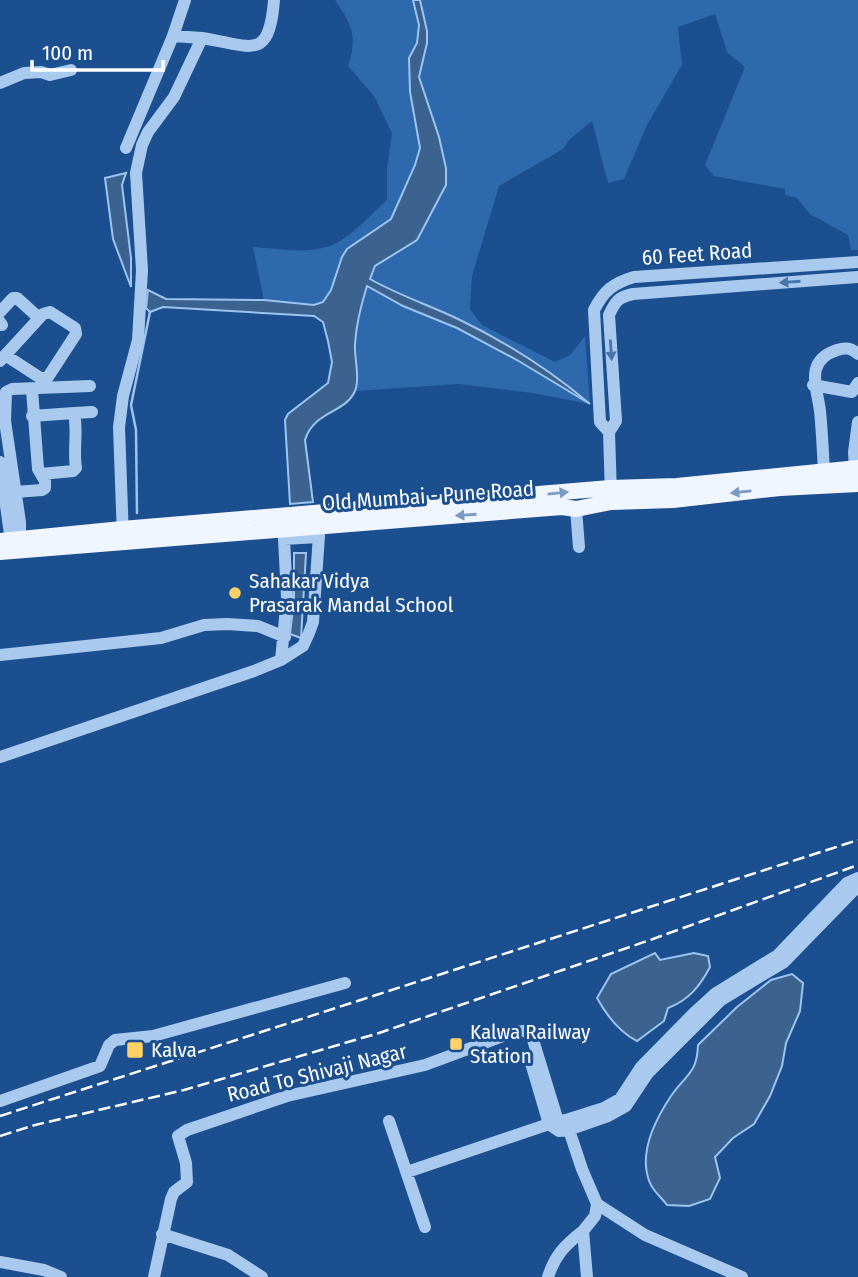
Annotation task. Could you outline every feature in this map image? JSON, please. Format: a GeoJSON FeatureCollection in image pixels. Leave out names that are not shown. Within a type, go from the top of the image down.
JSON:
{"type":"FeatureCollection","features":[{"type":"Feature","properties":{"kind":"main road","name":"Old Mumbai - Pune Road"},"geometry":{"type":"LineString","coordinates":[[779,481],[824,472],[857,473]]}},
{"type":"Feature","properties":{"kind":"main road","name":"Old Mumbai - Pune Road"},"geometry":{"type":"LineString","coordinates":[[123,535],[278,534],[319,525],[677,486],[779,481],[857,473]]}},
{"type":"Feature","properties":{"kind":"main road","name":"Old Mumbai - Pune Road"},"geometry":{"type":"LineString","coordinates":[[10,546],[123,535],[319,525],[562,507],[576,509],[611,495]]}},
{"type":"Feature","properties":{"kind":"street"},"geometry":{"type":"LineString","coordinates":[[126,148],[186,0]]}},
{"type":"Feature","properties":{"kind":"street"},"geometry":{"type":"LineString","coordinates":[[173,36],[255,46],[269,34],[274,0]]}},
{"type":"Feature","properties":{"kind":"street"},"geometry":{"type":"LineString","coordinates":[[123,535],[119,427],[123,396],[138,340],[142,270],[136,173],[142,145],[148,132],[173,97],[202,38]]}},
{"type":"Feature","properties":{"kind":"street"},"geometry":{"type":"LineString","coordinates":[[0,83],[24,73],[41,72],[50,75],[71,70]]}},
{"type":"Feature","properties":{"kind":"street","name":"60 Feet Road"},"geometry":{"type":"LineString","coordinates":[[609,432],[600,422],[594,310],[602,295],[614,283],[627,279],[858,262]]}},
{"type":"Feature","properties":{"kind":"street","name":"60 Feet Road"},"geometry":{"type":"LineString","coordinates":[[611,495],[609,432],[616,421],[609,315],[616,301],[629,295],[858,276]]}},
{"type":"Feature","properties":{"kind":"street"},"geometry":{"type":"LineString","coordinates":[[627,279],[629,295]]}},
{"type":"Feature","properties":{"kind":"street"},"geometry":{"type":"LineString","coordinates":[[1,320],[13,299],[17,298],[39,318]]}},
{"type":"Feature","properties":{"kind":"street"},"geometry":{"type":"LineString","coordinates":[[50,312],[75,328],[76,334],[48,377],[42,379],[3,358],[43,314],[50,312]]}},
{"type":"Feature","properties":{"kind":"street"},"geometry":{"type":"LineString","coordinates":[[824,472],[820,408],[813,385],[816,370],[826,355],[842,348],[858,354]]}},
{"type":"Feature","properties":{"kind":"street"},"geometry":{"type":"LineString","coordinates":[[813,385],[852,392],[858,383]]}},
{"type":"Feature","properties":{"kind":"street"},"geometry":{"type":"LineString","coordinates":[[10,546],[15,492],[5,421],[6,393],[12,389],[89,386]]}},
{"type":"Feature","properties":{"kind":"street"},"geometry":{"type":"LineString","coordinates":[[15,492],[42,491],[46,488],[38,469],[32,390]]}},
{"type":"Feature","properties":{"kind":"street"},"geometry":{"type":"LineString","coordinates":[[41,474],[74,471],[76,468],[74,455],[77,432],[74,412]]}},
{"type":"Feature","properties":{"kind":"street"},"geometry":{"type":"LineString","coordinates":[[32,416],[92,412]]}},
{"type":"Feature","properties":{"kind":"street"},"geometry":{"type":"LineString","coordinates":[[857,473],[854,452],[858,422]]}},
{"type":"Feature","properties":{"kind":"street"},"geometry":{"type":"LineString","coordinates":[[1,471],[4,519],[10,546]]}},
{"type":"Feature","properties":{"kind":"street"},"geometry":{"type":"LineString","coordinates":[[576,509],[579,547]]}},
{"type":"Feature","properties":{"kind":"street"},"geometry":{"type":"LineString","coordinates":[[0,757],[281,660],[303,646],[313,622],[319,525]]}},
{"type":"Feature","properties":{"kind":"street"},"geometry":{"type":"LineString","coordinates":[[278,534],[287,597],[281,660]]}},
{"type":"Feature","properties":{"kind":"street"},"geometry":{"type":"LineString","coordinates":[[0,655],[161,638],[204,625],[258,626],[285,637]]}},
{"type":"Feature","properties":{"kind":"street"},"geometry":{"type":"LineString","coordinates":[[839,899],[847,883],[858,878]]}},
{"type":"Feature","properties":{"kind":"street"},"geometry":{"type":"LineString","coordinates":[[407,1172],[604,1108],[620,1099],[640,1067],[716,993],[778,955],[839,899],[858,888]]}},
{"type":"Feature","properties":{"kind":"street"},"geometry":{"type":"LineString","coordinates":[[0,1101],[100,1066],[109,1045],[115,1040],[153,1036],[345,983]]}},
{"type":"Feature","properties":{"kind":"street","name":"Road To Shivaji Nagar"},"geometry":{"type":"LineString","coordinates":[[154,1277],[171,1199],[174,1192],[187,1182],[186,1163],[178,1136],[187,1130],[287,1096],[425,1065],[511,1033],[526,1031],[560,1123]]}},
{"type":"Feature","properties":{"kind":"street"},"geometry":{"type":"LineString","coordinates":[[389,1121],[425,1227]]}},
{"type":"Feature","properties":{"kind":"street"},"geometry":{"type":"LineString","coordinates":[[548,1277],[562,1247],[583,1231],[595,1216],[597,1204],[560,1123]]}},
{"type":"Feature","properties":{"kind":"street"},"geometry":{"type":"LineString","coordinates":[[597,1204],[645,1235],[743,1277]]}},
{"type":"Feature","properties":{"kind":"street"},"geometry":{"type":"LineString","coordinates":[[583,1231],[587,1277]]}},
{"type":"Feature","properties":{"kind":"street"},"geometry":{"type":"LineString","coordinates":[[162,1234],[228,1255],[262,1277]]}},
{"type":"Feature","properties":{"kind":"street"},"geometry":{"type":"LineString","coordinates":[[0,1262],[44,1269],[61,1277]]}},
{"type":"Feature","properties":{"kind":"shaded area"},"geometry":{"type":"Polygon","coordinates":[[[335,0],[858,0],[858,250],[851,250],[848,235],[810,214],[797,198],[785,195],[785,189],[714,176],[705,165],[745,67],[727,52],[715,14],[678,27],[682,65],[647,125],[624,179],[608,183],[592,121],[569,140],[563,149],[499,186],[472,276],[470,309],[482,325],[555,362],[570,355],[585,336],[590,404],[533,393],[458,384],[356,391],[355,345],[328,341],[323,322],[314,316],[314,305],[264,300],[253,247],[302,250],[330,246],[353,232],[387,200],[387,169],[392,133],[374,96],[348,66],[353,47],[352,31],[335,0]]]}},
{"type":"Feature","properties":{"kind":"shaded area"},"geometry":{"type":"Polygon","coordinates":[[[413,0],[420,0],[427,31],[419,77],[439,137],[446,168],[446,185],[417,240],[375,266],[370,279],[493,337],[543,368],[590,404],[457,328],[403,306],[367,286],[356,337],[356,388],[349,400],[321,418],[309,431],[305,440],[313,502],[290,504],[285,420],[288,414],[328,383],[332,362],[323,322],[314,316],[163,307],[150,312],[146,308],[148,290],[166,299],[264,300],[314,305],[323,302],[331,290],[347,249],[391,219],[415,165],[420,148],[410,92],[409,58],[417,43],[419,25],[413,0]]]}},
{"type":"Feature","properties":{"kind":"shaded area"},"geometry":{"type":"Polygon","coordinates":[[[126,173],[122,185],[131,258],[131,287],[113,239],[105,178],[126,173]]]}},
{"type":"Feature","properties":{"kind":"shaded area"},"geometry":{"type":"Polygon","coordinates":[[[294,553],[306,553],[301,638],[290,634],[294,601],[294,553]]]}},
{"type":"Feature","properties":{"kind":"shaded area"},"geometry":{"type":"Polygon","coordinates":[[[655,953],[660,960],[694,953],[708,956],[710,967],[693,992],[668,1008],[664,1021],[637,1041],[614,1023],[597,998],[611,974],[655,953]]]}},
{"type":"Feature","properties":{"kind":"shaded area"},"geometry":{"type":"Polygon","coordinates":[[[792,974],[803,983],[800,1011],[786,1043],[782,1066],[770,1096],[754,1124],[733,1138],[715,1157],[720,1178],[710,1199],[689,1206],[667,1205],[651,1186],[646,1161],[650,1138],[659,1116],[693,1068],[698,1045],[737,1007],[771,980],[792,974]]]}},
{"type":"Feature","properties":{"kind":"waterway"},"geometry":{"type":"LineString","coordinates":[[137,513],[136,430],[131,405],[150,312]]}},
{"type":"Feature","properties":{"kind":"railway"},"geometry":{"type":"LineString","coordinates":[[0,1116],[858,840]]}},
{"type":"Feature","properties":{"kind":"railway"},"geometry":{"type":"LineString","coordinates":[[0,1136],[35,1125],[184,1090],[379,1033],[858,865]]}},
{"type":"Feature","properties":{"kind":"place","name":"Sahakar Vidya Prasarak Mandal School"},"geometry":{"type":"Point","coordinates":[235,593]}},
{"type":"Feature","properties":{"kind":"place","name":"Kalwa Railway Station"},"geometry":{"type":"Point","coordinates":[456,1044]}},
{"type":"Feature","properties":{"kind":"place","name":"Kalva"},"geometry":{"type":"Point","coordinates":[135,1050]}}]}
